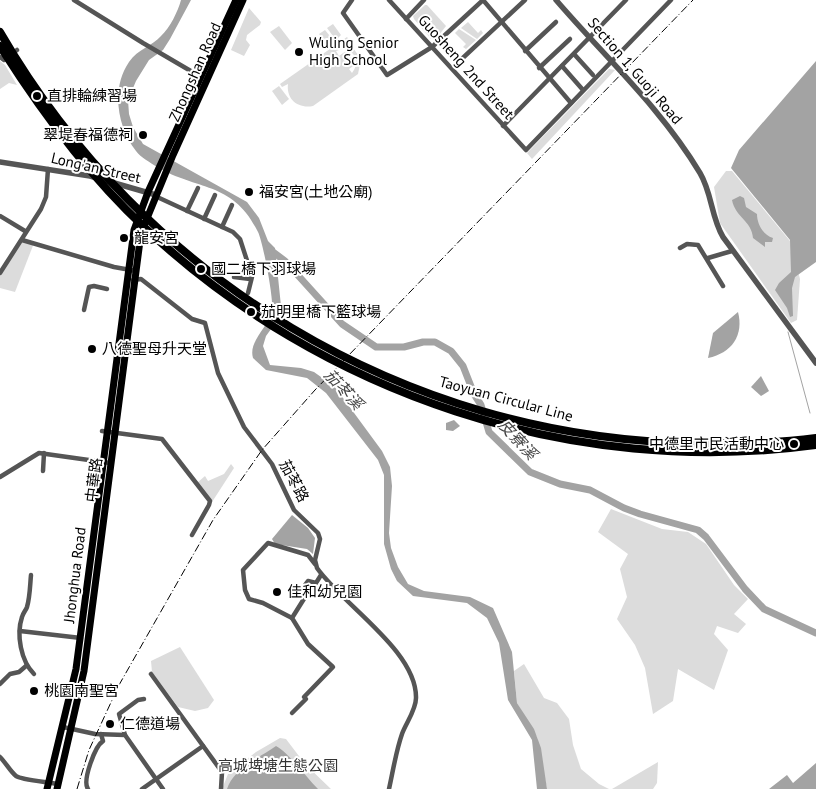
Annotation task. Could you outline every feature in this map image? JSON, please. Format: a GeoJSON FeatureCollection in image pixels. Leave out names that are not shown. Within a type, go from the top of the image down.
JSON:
{"type":"FeatureCollection","features":[{"type":"Feature","properties":{"kind":"highway","name":"Taoyuan Circular Line"},"geometry":{"type":"LineString","coordinates":[[0,32],[30,80],[75,142],[116,190],[147,221],[247,299],[283,323],[356,362],[414,387],[470,407],[575,432],[653,442],[732,444],[816,438]]}},
{"type":"Feature","properties":{"kind":"highway","name":"Taoyuan Circular Line"},"geometry":{"type":"LineString","coordinates":[[0,46],[24,85],[70,147],[144,228],[194,269],[244,306],[318,353],[351,371],[396,390],[468,416],[572,441],[652,451],[701,452],[760,451],[816,445]]}},
{"type":"Feature","properties":{"kind":"main road","name":"Zhongshan Road"},"geometry":{"type":"LineString","coordinates":[[159,179],[236,0]]}},
{"type":"Feature","properties":{"kind":"main road","name":"Zhongshan Road"},"geometry":{"type":"LineString","coordinates":[[204,78],[243,0]]}},
{"type":"Feature","properties":{"kind":"main road","name":"中華路"},"geometry":{"type":"LineString","coordinates":[[57,787],[72,729],[107,462],[108,432],[131,280],[138,216],[148,192],[159,179]]}},
{"type":"Feature","properties":{"kind":"main road","name":"中華路"},"geometry":{"type":"LineString","coordinates":[[132,270],[141,233],[156,196],[159,179]]}},
{"type":"Feature","properties":{"kind":"main road","name":"Jhonghua Road"},"geometry":{"type":"LineString","coordinates":[[48,786],[84,638]]}},
{"type":"Feature","properties":{"kind":"street"},"geometry":{"type":"LineString","coordinates":[[74,0],[142,43],[204,78]]}},
{"type":"Feature","properties":{"kind":"street"},"geometry":{"type":"LineString","coordinates":[[352,0],[343,13],[387,75],[432,47],[483,0],[570,103],[671,0]]}},
{"type":"Feature","properties":{"kind":"street","name":"Guosheng 2nd Street"},"geometry":{"type":"LineString","coordinates":[[389,0],[526,150],[570,103]]}},
{"type":"Feature","properties":{"kind":"street"},"geometry":{"type":"LineString","coordinates":[[406,19],[424,0]]}},
{"type":"Feature","properties":{"kind":"street"},"geometry":{"type":"LineString","coordinates":[[452,68],[525,0]]}},
{"type":"Feature","properties":{"kind":"street","name":"Section 1, Guoji Road"},"geometry":{"type":"LineString","coordinates":[[556,0],[657,113],[695,166],[707,189],[715,222],[732,251],[816,363]]}},
{"type":"Feature","properties":{"kind":"street"},"geometry":{"type":"LineString","coordinates":[[503,126],[626,0]]}},
{"type":"Feature","properties":{"kind":"street"},"geometry":{"type":"LineString","coordinates":[[525,51],[556,22]]}},
{"type":"Feature","properties":{"kind":"street"},"geometry":{"type":"LineString","coordinates":[[539,68],[570,39]]}},
{"type":"Feature","properties":{"kind":"street"},"geometry":{"type":"LineString","coordinates":[[0,58],[4,60],[17,50]]}},
{"type":"Feature","properties":{"kind":"street"},"geometry":{"type":"LineString","coordinates":[[574,54],[593,75]]}},
{"type":"Feature","properties":{"kind":"street"},"geometry":{"type":"LineString","coordinates":[[562,66],[583,90]]}},
{"type":"Feature","properties":{"kind":"street","name":"Long'an Street"},"geometry":{"type":"LineString","coordinates":[[0,162],[90,176],[148,192],[156,196]]}},
{"type":"Feature","properties":{"kind":"street"},"geometry":{"type":"LineString","coordinates":[[0,273],[41,209],[46,197],[48,169]]}},
{"type":"Feature","properties":{"kind":"street"},"geometry":{"type":"LineString","coordinates":[[187,211],[198,188]]}},
{"type":"Feature","properties":{"kind":"street"},"geometry":{"type":"LineString","coordinates":[[156,196],[233,232],[240,239],[252,276],[248,293]]}},
{"type":"Feature","properties":{"kind":"street"},"geometry":{"type":"LineString","coordinates":[[204,219],[215,196]]}},
{"type":"Feature","properties":{"kind":"street"},"geometry":{"type":"LineString","coordinates":[[222,227],[232,205]]}},
{"type":"Feature","properties":{"kind":"street"},"geometry":{"type":"LineString","coordinates":[[0,216],[26,231]]}},
{"type":"Feature","properties":{"kind":"street"},"geometry":{"type":"LineString","coordinates":[[22,240],[132,270]]}},
{"type":"Feature","properties":{"kind":"street"},"geometry":{"type":"LineString","coordinates":[[680,248],[687,244],[698,245],[724,286]]}},
{"type":"Feature","properties":{"kind":"street"},"geometry":{"type":"LineString","coordinates":[[708,258],[732,251]]}},
{"type":"Feature","properties":{"kind":"street"},"geometry":{"type":"LineString","coordinates":[[234,277],[250,279],[252,276]]}},
{"type":"Feature","properties":{"kind":"street","name":"茄苳路"},"geometry":{"type":"LineString","coordinates":[[131,280],[141,279],[192,318],[205,323],[218,373],[244,428],[272,464],[294,510],[318,532],[320,538],[316,564]]}},
{"type":"Feature","properties":{"kind":"street"},"geometry":{"type":"LineString","coordinates":[[84,310],[89,288],[94,286],[107,289]]}},
{"type":"Feature","properties":{"kind":"street"},"geometry":{"type":"LineString","coordinates":[[108,432],[162,439],[208,499],[209,505],[192,535]]}},
{"type":"Feature","properties":{"kind":"street"},"geometry":{"type":"LineString","coordinates":[[43,471],[44,453]]}},
{"type":"Feature","properties":{"kind":"street"},"geometry":{"type":"LineString","coordinates":[[0,477],[32,457],[44,453],[107,462]]}},
{"type":"Feature","properties":{"kind":"street"},"geometry":{"type":"LineString","coordinates":[[292,713],[306,699],[304,697],[333,667],[308,644],[292,618],[263,603],[249,600],[245,590],[244,570],[268,542],[308,555],[316,564],[321,575],[393,647],[409,668],[416,704],[402,734],[389,789]]}},
{"type":"Feature","properties":{"kind":"street"},"geometry":{"type":"LineString","coordinates":[[31,575],[27,606],[22,618],[20,631],[22,652],[26,666],[34,674]]}},
{"type":"Feature","properties":{"kind":"street"},"geometry":{"type":"LineString","coordinates":[[292,618],[307,594],[302,589],[308,581],[316,583],[321,575]]}},
{"type":"Feature","properties":{"kind":"street"},"geometry":{"type":"LineString","coordinates":[[20,631],[84,638]]}},
{"type":"Feature","properties":{"kind":"street"},"geometry":{"type":"LineString","coordinates":[[0,684],[10,674],[19,672],[26,666]]}},
{"type":"Feature","properties":{"kind":"street"},"geometry":{"type":"LineString","coordinates":[[151,674],[222,772],[220,789]]}},
{"type":"Feature","properties":{"kind":"street"},"geometry":{"type":"LineString","coordinates":[[144,698],[138,700],[119,714],[125,735],[163,789]]}},
{"type":"Feature","properties":{"kind":"street"},"geometry":{"type":"LineString","coordinates":[[63,727],[101,734],[125,735]]}},
{"type":"Feature","properties":{"kind":"street"},"geometry":{"type":"LineString","coordinates":[[88,789],[86,783],[92,759],[99,744],[103,741],[101,734]]}},
{"type":"Feature","properties":{"kind":"street"},"geometry":{"type":"LineString","coordinates":[[142,789],[203,746]]}},
{"type":"Feature","properties":{"kind":"street"},"geometry":{"type":"LineString","coordinates":[[0,757],[16,776],[57,787]]}},
{"type":"Feature","properties":{"kind":"green space"},"geometry":{"type":"Polygon","coordinates":[[[425,5],[446,26],[436,39],[431,39],[413,16],[425,5]]]}},
{"type":"Feature","properties":{"kind":"green space"},"geometry":{"type":"Polygon","coordinates":[[[249,8],[261,22],[260,25],[247,35],[246,40],[250,45],[244,56],[231,50],[249,8]]]}},
{"type":"Feature","properties":{"kind":"green space"},"geometry":{"type":"Polygon","coordinates":[[[468,22],[478,33],[481,30],[483,33],[477,39],[461,28],[468,22]]]}},
{"type":"Feature","properties":{"kind":"green space"},"geometry":{"type":"Polygon","coordinates":[[[333,24],[341,35],[336,40],[327,28],[333,24]]]}},
{"type":"Feature","properties":{"kind":"green space"},"geometry":{"type":"Polygon","coordinates":[[[279,26],[292,43],[285,50],[270,32],[279,26]]]}},
{"type":"Feature","properties":{"kind":"green space"},"geometry":{"type":"Polygon","coordinates":[[[459,29],[476,40],[466,49],[463,47],[466,44],[455,33],[459,29]]]}},
{"type":"Feature","properties":{"kind":"green space"},"geometry":{"type":"Polygon","coordinates":[[[325,30],[334,41],[328,45],[319,34],[325,30]]]}},
{"type":"Feature","properties":{"kind":"green space"},"geometry":{"type":"Polygon","coordinates":[[[347,37],[350,41],[345,45],[353,48],[361,59],[358,74],[313,106],[302,106],[294,102],[289,94],[288,84],[282,87],[280,84],[347,37]],[[342,49],[336,51],[339,56],[346,51],[356,64],[351,52],[342,49]],[[356,64],[349,69],[352,73],[354,69],[356,64]]]}},
{"type":"Feature","properties":{"kind":"green space"},"geometry":{"type":"Polygon","coordinates":[[[0,61],[5,65],[17,85],[9,83],[0,89],[0,61]]]}},
{"type":"Feature","properties":{"kind":"green space"},"geometry":{"type":"Polygon","coordinates":[[[609,69],[615,70],[532,159],[527,153],[609,69]]]}},
{"type":"Feature","properties":{"kind":"green space"},"geometry":{"type":"Polygon","coordinates":[[[279,86],[289,99],[282,105],[272,91],[279,86]]]}},
{"type":"Feature","properties":{"kind":"green space"},"geometry":{"type":"Polygon","coordinates":[[[726,171],[732,171],[790,241],[800,279],[797,320],[791,323],[720,223],[714,187],[726,171]]]}},
{"type":"Feature","properties":{"kind":"green space"},"geometry":{"type":"Polygon","coordinates":[[[22,240],[34,243],[15,292],[0,288],[0,273],[22,240]]]}},
{"type":"Feature","properties":{"kind":"green space"},"geometry":{"type":"Polygon","coordinates":[[[231,464],[234,468],[212,502],[197,483],[205,476],[208,481],[224,474],[231,464]]]}},
{"type":"Feature","properties":{"kind":"green space"},"geometry":{"type":"Polygon","coordinates":[[[611,509],[662,529],[688,532],[706,544],[734,585],[748,599],[734,614],[746,624],[738,633],[717,626],[714,634],[728,650],[714,690],[678,669],[673,701],[653,714],[645,668],[635,645],[617,619],[627,597],[620,569],[628,554],[598,532],[611,509]]]}},
{"type":"Feature","properties":{"kind":"green space"},"geometry":{"type":"Polygon","coordinates":[[[180,647],[214,700],[208,708],[195,711],[178,707],[152,672],[151,661],[180,647]]]}},
{"type":"Feature","properties":{"kind":"green space"},"geometry":{"type":"Polygon","coordinates":[[[524,664],[544,698],[557,703],[569,719],[573,745],[581,769],[599,784],[609,789],[547,789],[537,737],[517,703],[514,671],[524,664]]]}},
{"type":"Feature","properties":{"kind":"green space","name":"高城埤塘生態公園"},"geometry":{"type":"Polygon","coordinates":[[[280,738],[286,739],[305,764],[331,789],[222,789],[228,774],[256,752],[280,738]]]}},
{"type":"Feature","properties":{"kind":"green space"},"geometry":{"type":"Polygon","coordinates":[[[658,762],[657,783],[653,789],[612,789],[658,762]]]}},
{"type":"Feature","properties":{"kind":"shaded area"},"geometry":{"type":"Polygon","coordinates":[[[181,0],[191,0],[163,50],[149,60],[136,81],[128,100],[129,114],[133,127],[143,144],[247,202],[259,218],[268,241],[275,248],[281,306],[279,318],[266,336],[263,346],[270,365],[301,368],[314,372],[335,387],[382,451],[390,467],[392,486],[389,533],[391,548],[398,567],[408,584],[424,591],[470,597],[493,608],[512,652],[517,703],[534,729],[541,748],[547,789],[537,789],[532,740],[508,700],[499,643],[487,618],[467,603],[413,596],[397,581],[391,569],[384,544],[384,475],[378,460],[326,393],[307,378],[266,370],[253,358],[253,346],[270,316],[272,304],[268,271],[260,238],[248,216],[226,195],[172,175],[140,156],[124,131],[118,95],[123,72],[133,58],[168,29],[181,0]]]}},
{"type":"Feature","properties":{"kind":"shaded area"},"geometry":{"type":"Polygon","coordinates":[[[816,61],[816,262],[795,277],[792,288],[793,316],[790,317],[787,308],[775,290],[779,283],[791,272],[790,240],[731,168],[739,150],[816,61]]]}},
{"type":"Feature","properties":{"kind":"shaded area"},"geometry":{"type":"Polygon","coordinates":[[[740,196],[744,198],[746,207],[757,214],[759,225],[764,232],[773,238],[772,242],[765,242],[765,247],[753,238],[750,227],[736,211],[732,200],[740,196]]]}},
{"type":"Feature","properties":{"kind":"shaded area"},"geometry":{"type":"Polygon","coordinates":[[[738,312],[739,328],[734,342],[724,352],[708,358],[713,333],[738,312]]]}},
{"type":"Feature","properties":{"kind":"shaded area"},"geometry":{"type":"Polygon","coordinates":[[[761,376],[769,391],[761,396],[751,387],[761,376]]]}},
{"type":"Feature","properties":{"kind":"shaded area"},"geometry":{"type":"Polygon","coordinates":[[[454,420],[460,426],[453,431],[446,430],[446,423],[454,420]]]}},
{"type":"Feature","properties":{"kind":"shaded area"},"geometry":{"type":"Polygon","coordinates":[[[292,515],[308,528],[315,538],[313,554],[307,549],[275,544],[272,539],[292,515]]]}},
{"type":"Feature","properties":{"kind":"shaded area","name":"高城埤塘生態公園"},"geometry":{"type":"Polygon","coordinates":[[[276,746],[292,760],[318,789],[227,789],[230,782],[241,769],[276,746]]]}},
{"type":"Feature","properties":{"kind":"shaded area"},"geometry":{"type":"Polygon","coordinates":[[[816,763],[816,789],[769,789],[787,775],[793,783],[816,763]]]}},
{"type":"Feature","properties":{"kind":"waterway","name":"皮寮溪"},"geometry":{"type":"LineString","coordinates":[[269,249],[285,261],[342,324],[376,347],[404,347],[423,342],[435,342],[451,351],[463,366],[474,394],[481,405],[489,432],[530,472],[560,484],[590,490],[624,508],[640,514],[698,530],[706,537],[745,589],[764,609],[816,633]]}},
{"type":"Feature","properties":{"kind":"waterway"},"geometry":{"type":"LineString","coordinates":[[788,332],[810,413]]}},
{"type":"Feature","properties":{"kind":"railway"},"geometry":{"type":"LineString","coordinates":[[77,789],[89,750],[119,685],[213,520],[262,450],[315,390],[693,0]]}},
{"type":"Feature","properties":{"kind":"place","name":"Wuling Senior High School"},"geometry":{"type":"Point","coordinates":[299,52]}},
{"type":"Feature","properties":{"kind":"place","name":"直排輪練習場"},"geometry":{"type":"Point","coordinates":[37,96]}},
{"type":"Feature","properties":{"kind":"place","name":"翠堤春福德祠"},"geometry":{"type":"Point","coordinates":[143,135]}},
{"type":"Feature","properties":{"kind":"place","name":"福安宮(土地公廟)"},"geometry":{"type":"Point","coordinates":[249,192]}},
{"type":"Feature","properties":{"kind":"place","name":"龍安宮"},"geometry":{"type":"Point","coordinates":[124,238]}},
{"type":"Feature","properties":{"kind":"place","name":"國二橋下羽球場"},"geometry":{"type":"Point","coordinates":[201,269]}},
{"type":"Feature","properties":{"kind":"place","name":"茄明里橋下籃球場"},"geometry":{"type":"Point","coordinates":[251,312]}},
{"type":"Feature","properties":{"kind":"place","name":"八德聖母升天堂"},"geometry":{"type":"Point","coordinates":[92,349]}},
{"type":"Feature","properties":{"kind":"place","name":"中德里市民活動中心"},"geometry":{"type":"Point","coordinates":[794,444]}},
{"type":"Feature","properties":{"kind":"place","name":"佳和幼兒園"},"geometry":{"type":"Point","coordinates":[277,592]}},
{"type":"Feature","properties":{"kind":"place","name":"桃園南聖宮"},"geometry":{"type":"Point","coordinates":[34,691]}},
{"type":"Feature","properties":{"kind":"place","name":"仁德道場"},"geometry":{"type":"Point","coordinates":[110,724]}},
{"type":"Feature","properties":{"kind":"water label","name":"茄苳溪"},"geometry":{"type":"Point","coordinates":[344,389]}}]}
